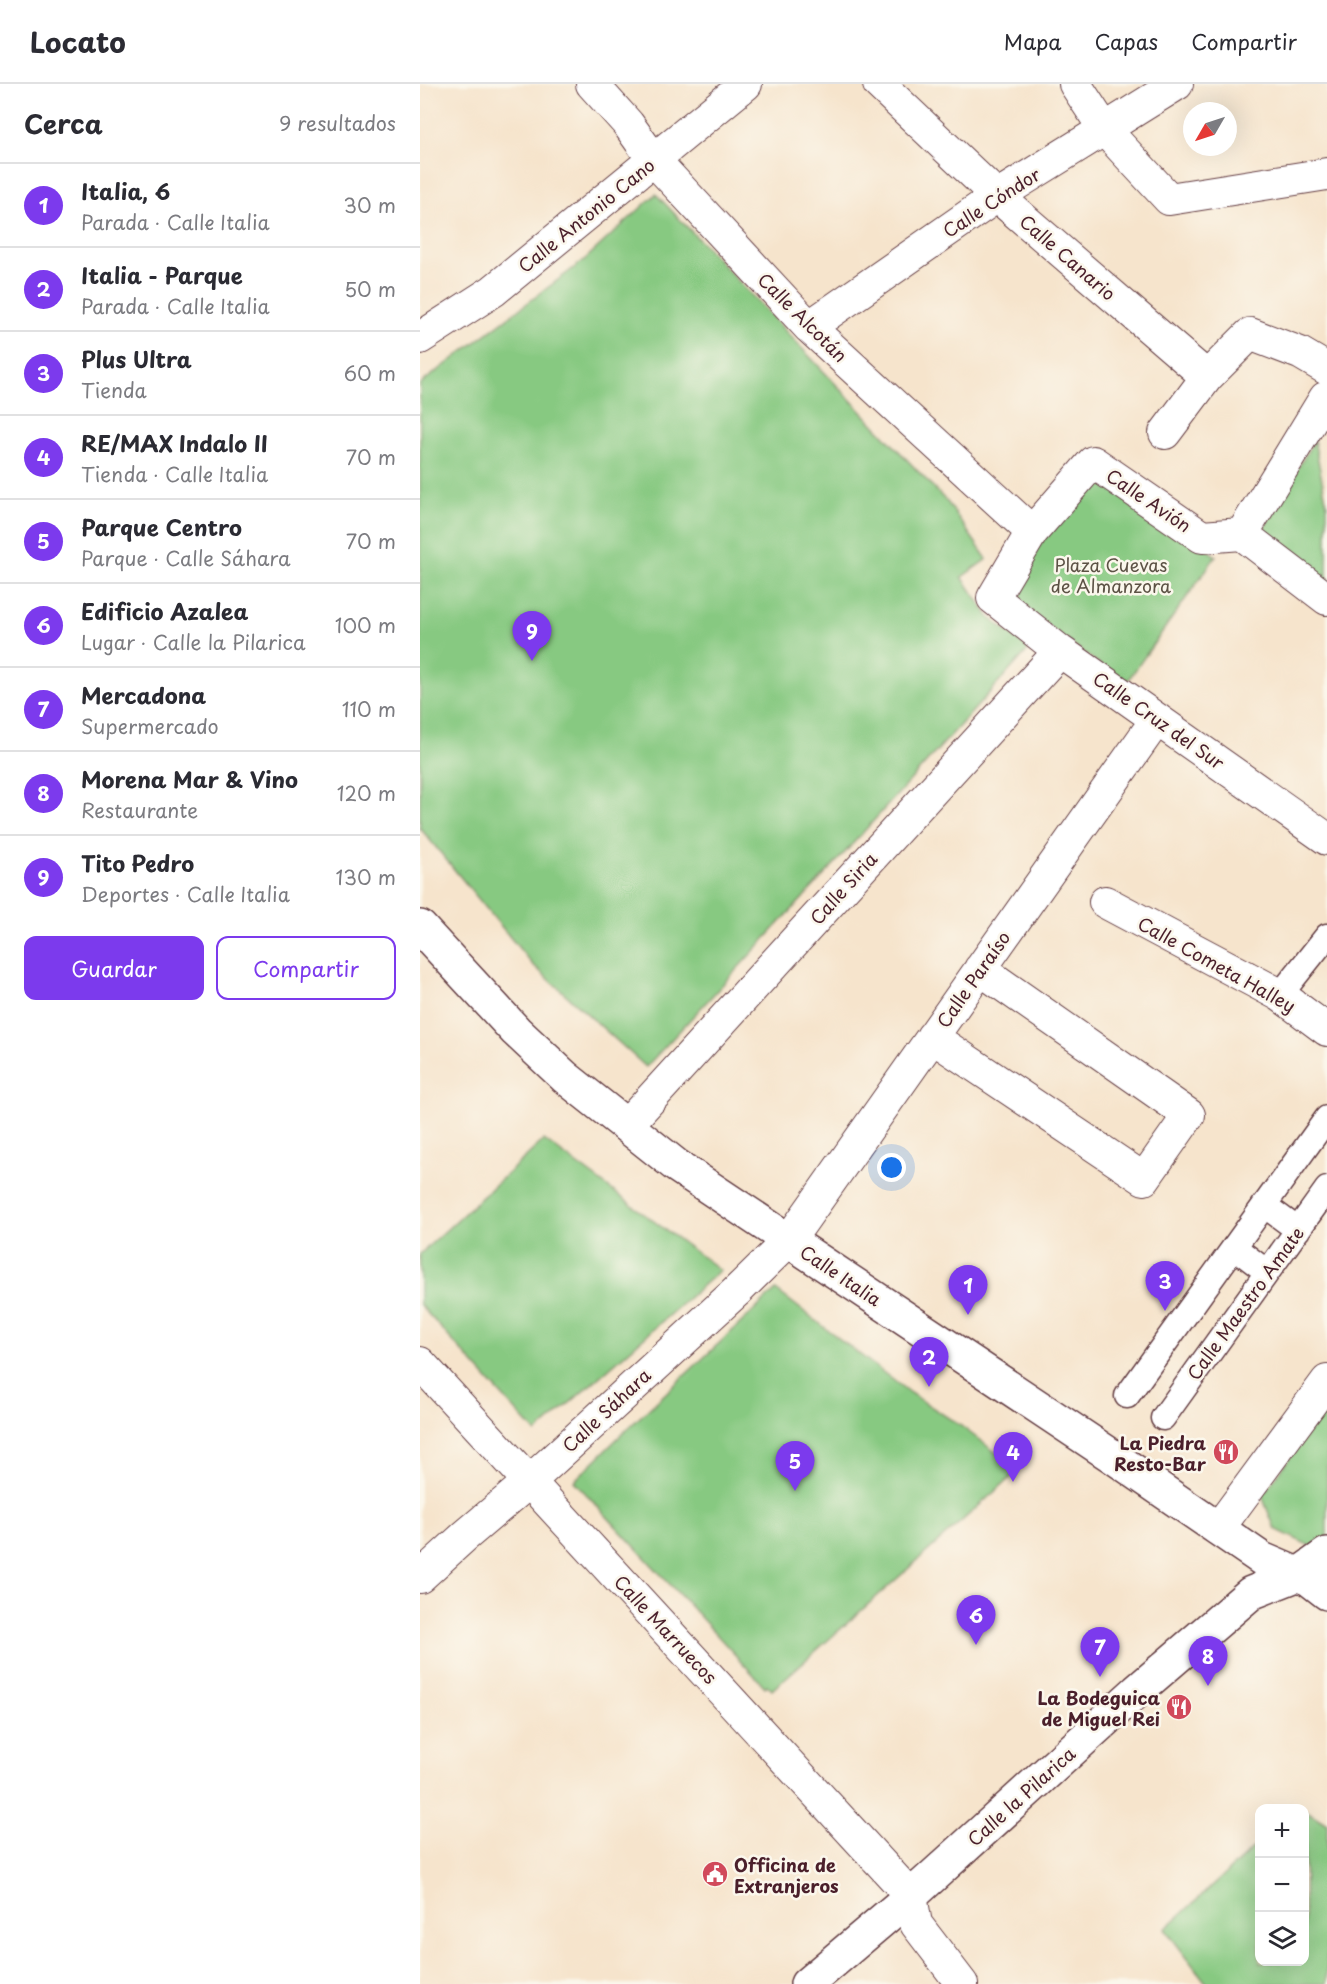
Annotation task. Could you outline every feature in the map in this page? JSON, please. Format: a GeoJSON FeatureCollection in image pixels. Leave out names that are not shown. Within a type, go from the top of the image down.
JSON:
{"type":"FeatureCollection","features":[{"type":"Feature","properties":{"kind":"street","name":"Calle Alcotán"},"geometry":{"type":"LineString","coordinates":[[592,84],[628,124],[653,159],[809,327],[1032,532]]}},
{"type":"Feature","properties":{"kind":"street","name":"Calle Antonio Cano"},"geometry":{"type":"LineString","coordinates":[[420,338],[493,291],[746,84]]}},
{"type":"Feature","properties":{"kind":"street","name":"Calle Canario"},"geometry":{"type":"LineString","coordinates":[[879,84],[998,196],[1207,377]]}},
{"type":"Feature","properties":{"kind":"street"},"geometry":{"type":"LineString","coordinates":[[1075,84],[1105,130],[1169,199],[1327,174]]}},
{"type":"Feature","properties":{"kind":"street","name":"Calle Cóndor"},"geometry":{"type":"LineString","coordinates":[[809,327],[998,196],[1177,84]]}},
{"type":"Feature","properties":{"kind":"street"},"geometry":{"type":"LineString","coordinates":[[1165,433],[1207,377],[1250,334],[1313,347],[1327,387],[1242,534],[1327,599]]}},
{"type":"Feature","properties":{"kind":"street","name":"Calle Avión"},"geometry":{"type":"LineString","coordinates":[[1032,532],[1093,462],[1202,537],[1242,534]]}},
{"type":"Feature","properties":{"kind":"street","name":"Calle Cruz del Sur"},"geometry":{"type":"LineString","coordinates":[[1032,532],[993,598],[1060,651],[1327,839]]}},
{"type":"Feature","properties":{"kind":"street","name":"Calle Siria"},"geometry":{"type":"LineString","coordinates":[[626,1126],[1060,651]]}},
{"type":"Feature","properties":{"kind":"street","name":"Calle Paraíso"},"geometry":{"type":"LineString","coordinates":[[789,1240],[1157,719]]}},
{"type":"Feature","properties":{"kind":"street","name":"Calle Cometa Halley"},"geometry":{"type":"LineString","coordinates":[[1105,902],[1280,995],[1327,1030]]}},
{"type":"Feature","properties":{"kind":"street","name":"Calle Italia"},"geometry":{"type":"LineString","coordinates":[[420,927],[516,1031],[565,1077],[677,1166],[1106,1452],[1262,1559],[1309,1579],[1327,1593]]}},
{"type":"Feature","properties":{"kind":"street"},"geometry":{"type":"LineString","coordinates":[[1280,995],[1327,936]]}},
{"type":"Feature","properties":{"kind":"street"},"geometry":{"type":"LineString","coordinates":[[932,1037],[1144,1179],[1189,1115],[980,969]]}},
{"type":"Feature","properties":{"kind":"street"},"geometry":{"type":"LineString","coordinates":[[1127,1396],[1327,1118]]}},
{"type":"Feature","properties":{"kind":"street","name":"Calle Maestro Amate"},"geometry":{"type":"LineString","coordinates":[[1163,1418],[1327,1189]]}},
{"type":"Feature","properties":{"kind":"street"},"geometry":{"type":"LineString","coordinates":[[1264,1205],[1298,1230]]}},
{"type":"Feature","properties":{"kind":"street","name":"Calle Sáhara"},"geometry":{"type":"LineString","coordinates":[[420,1577],[530,1481],[736,1292],[789,1240]]}},
{"type":"Feature","properties":{"kind":"street"},"geometry":{"type":"LineString","coordinates":[[1234,1247],[1267,1272]]}},
{"type":"Feature","properties":{"kind":"street","name":"Calle Marruecos"},"geometry":{"type":"LineString","coordinates":[[420,1363],[911,1896]]}},
{"type":"Feature","properties":{"kind":"street"},"geometry":{"type":"LineString","coordinates":[[1218,1529],[1327,1381]]}},
{"type":"Feature","properties":{"kind":"street","name":"Calle la Pilarica"},"geometry":{"type":"LineString","coordinates":[[807,1984],[911,1896],[1137,1691],[1251,1593],[1299,1575],[1327,1554]]}},
{"type":"Feature","properties":{"kind":"street"},"geometry":{"type":"LineString","coordinates":[[911,1896],[916,1924],[962,1984]]}},
{"type":"Feature","properties":{"kind":"green space"},"geometry":{"type":"Polygon","coordinates":[[[656,194],[948,503],[987,559],[962,577],[990,618],[1029,649],[830,869],[646,1067],[532,964],[420,828],[420,384],[583,261],[656,194]]]}},
{"type":"Feature","properties":{"kind":"green space"},"geometry":{"type":"Polygon","coordinates":[[[1314,440],[1327,505],[1327,587],[1259,536],[1314,440]]]}},
{"type":"Feature","properties":{"kind":"green space","name":"Plaza Cuevas de Almanzora"},"geometry":{"type":"Polygon","coordinates":[[[1094,472],[1216,556],[1126,683],[1014,603],[1012,580],[1094,472]]]}},
{"type":"Feature","properties":{"kind":"green space"},"geometry":{"type":"Polygon","coordinates":[[[544,1140],[720,1270],[536,1433],[420,1305],[420,1254],[544,1140]]]}},
{"type":"Feature","properties":{"kind":"green space"},"geometry":{"type":"Polygon","coordinates":[[[776,1290],[910,1393],[961,1426],[1019,1470],[772,1690],[767,1685],[765,1687],[574,1481],[776,1290]]]}},
{"type":"Feature","properties":{"kind":"green space"},"geometry":{"type":"Polygon","coordinates":[[[1327,1407],[1327,1539],[1314,1548],[1275,1529],[1262,1496],[1327,1407]]]}},
{"type":"Feature","properties":{"kind":"green space"},"geometry":{"type":"Polygon","coordinates":[[[1309,1813],[1327,1824],[1327,1984],[1207,1984],[1165,1929],[1255,1847],[1255,1966],[1309,1966],[1309,1813]]]}},
{"type":"Feature","properties":{"kind":"place","name":"Tito Pedro"},"geometry":{"type":"Point","coordinates":[532,661]}},
{"type":"Feature","properties":{"kind":"place","name":"Plus Ultra"},"geometry":{"type":"Point","coordinates":[1165,1311]}},
{"type":"Feature","properties":{"kind":"place","name":"Italia, 6"},"geometry":{"type":"Point","coordinates":[968,1315]}},
{"type":"Feature","properties":{"kind":"place","name":"Italia - Parque"},"geometry":{"type":"Point","coordinates":[929,1387]}},
{"type":"Feature","properties":{"kind":"place","name":"La Piedra Resto-Bar"},"geometry":{"type":"Point","coordinates":[1226,1452]}},
{"type":"Feature","properties":{"kind":"place","name":"RE/MAX Indalo II"},"geometry":{"type":"Point","coordinates":[1013,1482]}},
{"type":"Feature","properties":{"kind":"place","name":"Parque Centro"},"geometry":{"type":"Point","coordinates":[795,1491]}},
{"type":"Feature","properties":{"kind":"place","name":"Edificio Azalea"},"geometry":{"type":"Point","coordinates":[976,1645]}},
{"type":"Feature","properties":{"kind":"place","name":"Mercadona"},"geometry":{"type":"Point","coordinates":[1100,1677]}},
{"type":"Feature","properties":{"kind":"place","name":"Morena Mar & Vino"},"geometry":{"type":"Point","coordinates":[1208,1686]}},
{"type":"Feature","properties":{"kind":"place","name":"La Bodeguica de Miguel Rei"},"geometry":{"type":"Point","coordinates":[1179,1707]}},
{"type":"Feature","properties":{"kind":"place","name":"Officina de Extranjeros"},"geometry":{"type":"Point","coordinates":[715,1874]}}]}
